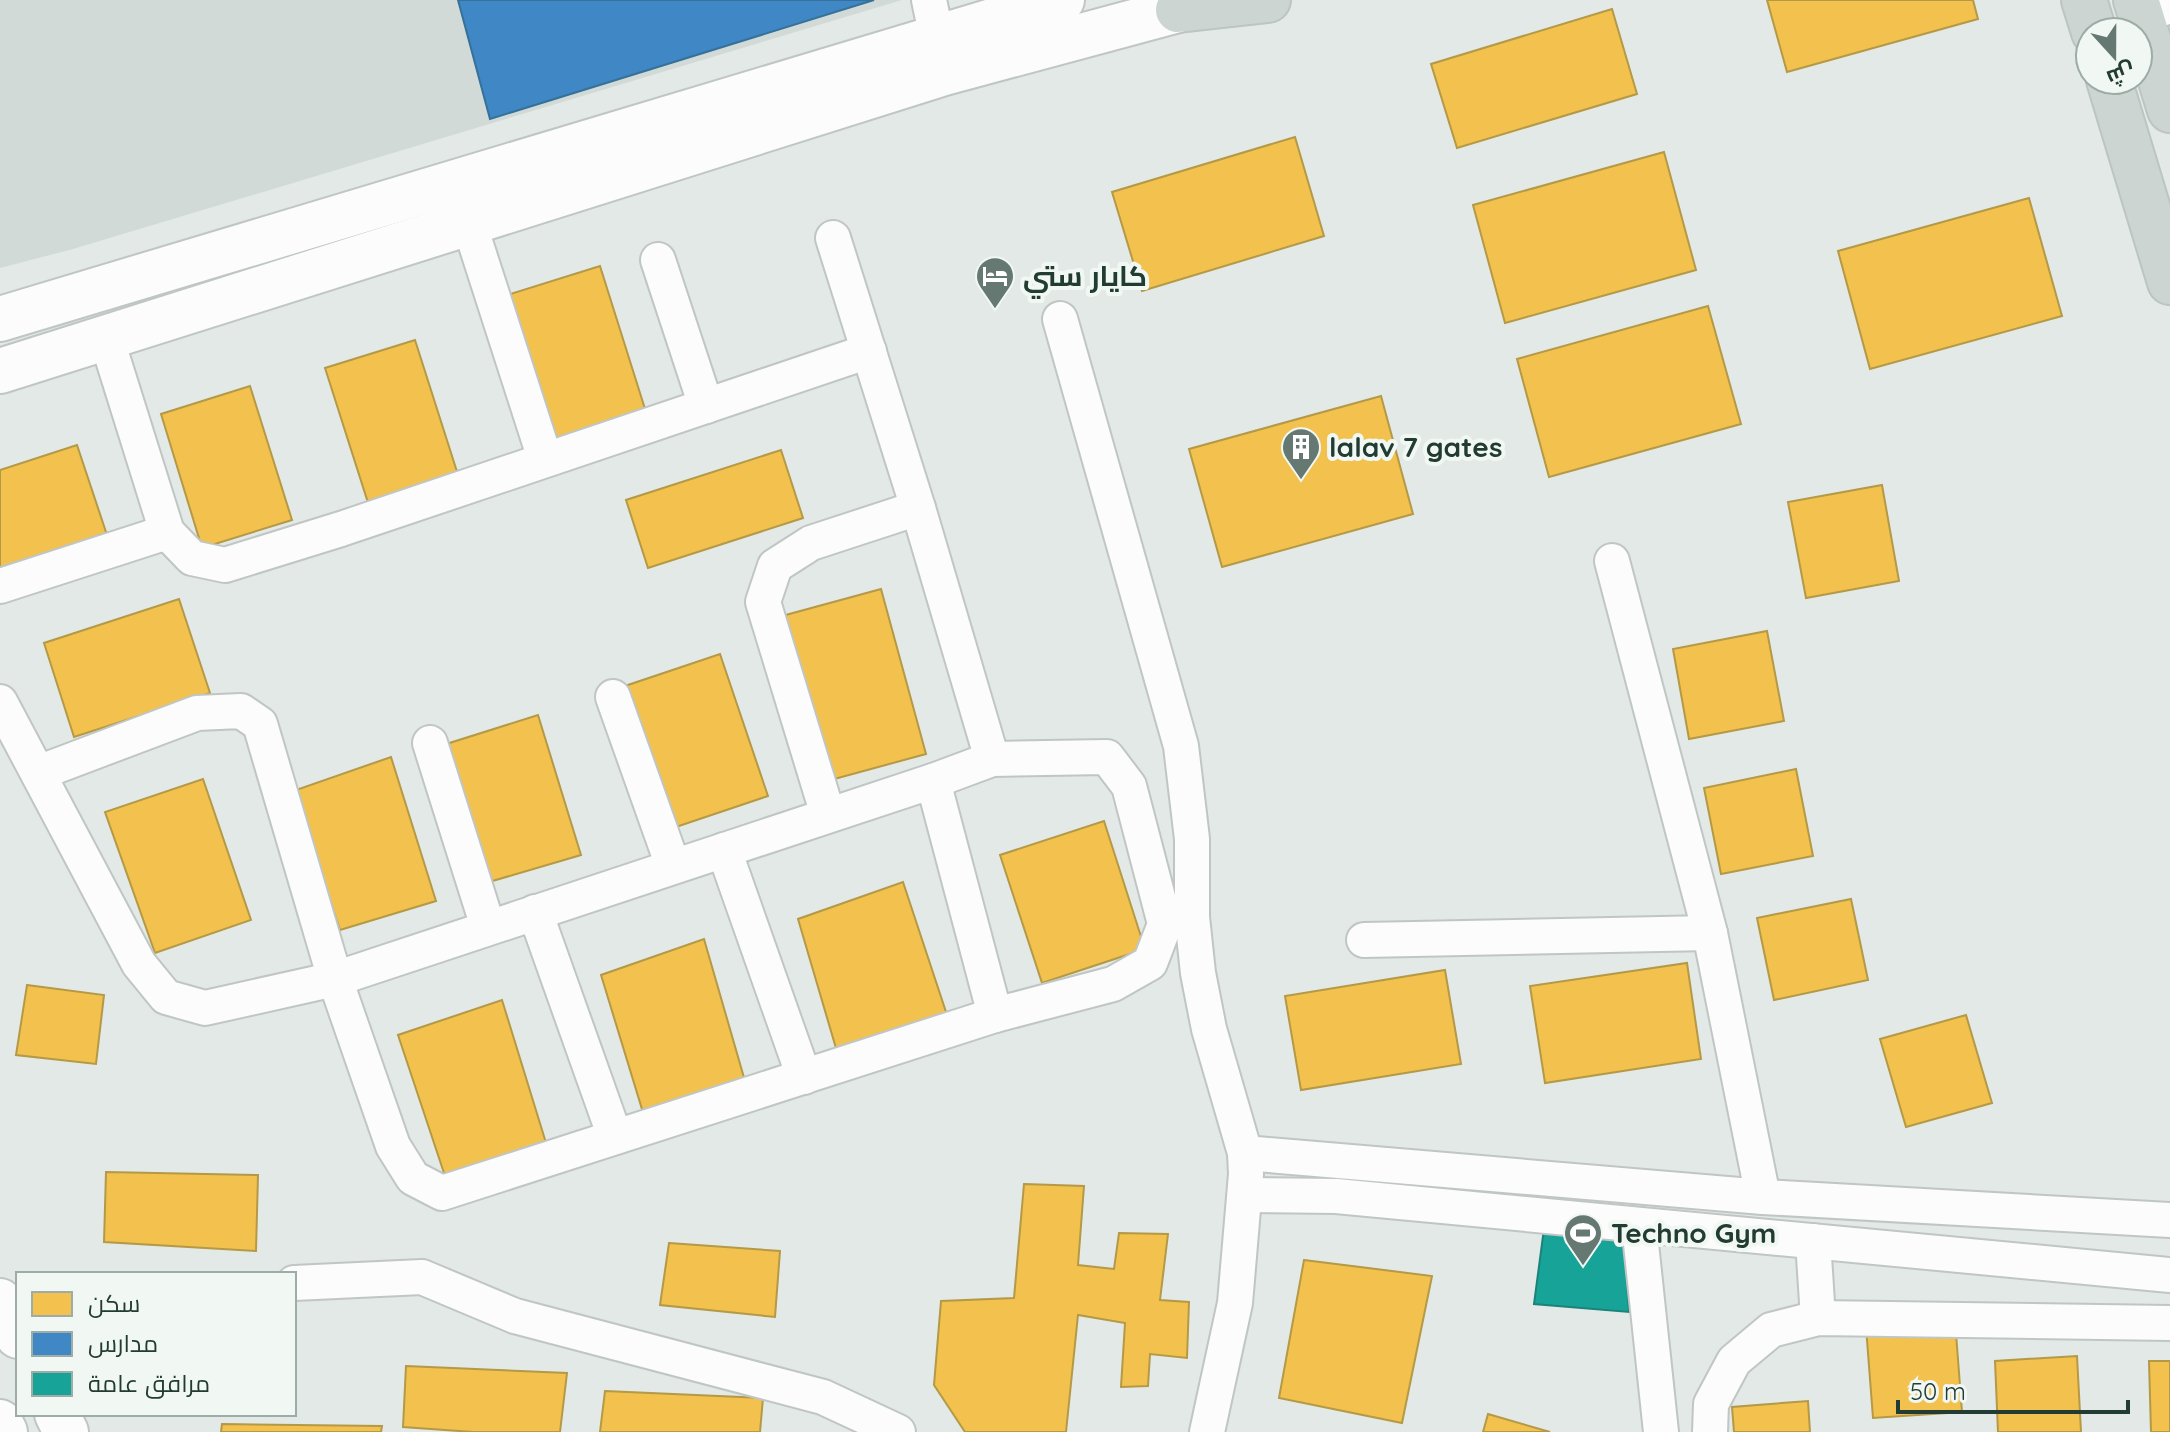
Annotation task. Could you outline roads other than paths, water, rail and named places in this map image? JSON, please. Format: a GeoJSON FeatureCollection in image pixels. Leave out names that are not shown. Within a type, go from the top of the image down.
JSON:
{"type":"FeatureCollection","features":[{"type":"Feature","properties":{"kind":"main road"},"geometry":{"type":"LineString","coordinates":[[0,319],[1062,0]]}},
{"type":"Feature","properties":{"kind":"main road"},"geometry":{"type":"LineString","coordinates":[[0,371],[469,223],[936,37],[1195,5],[1268,0]]}},
{"type":"Feature","properties":{"kind":"main road"},"geometry":{"type":"LineString","coordinates":[[2149,7],[2170,110]]}},
{"type":"Feature","properties":{"kind":"main road"},"geometry":{"type":"LineString","coordinates":[[2114,96],[2170,282]]}},
{"type":"Feature","properties":{"kind":"main road"},"geometry":{"type":"LineString","coordinates":[[0,1301],[16,1332]]}},
{"type":"Feature","properties":{"kind":"main road"},"geometry":{"type":"LineString","coordinates":[[0,1422],[5,1432]]}},
{"type":"Feature","properties":{"kind":"street"},"geometry":{"type":"LineString","coordinates":[[469,223],[545,459]]}},
{"type":"Feature","properties":{"kind":"street"},"geometry":{"type":"LineString","coordinates":[[833,238],[918,508],[992,759]]}},
{"type":"Feature","properties":{"kind":"street"},"geometry":{"type":"LineString","coordinates":[[658,260],[706,406]]}},
{"type":"Feature","properties":{"kind":"street"},"geometry":{"type":"LineString","coordinates":[[1060,319],[1181,746],[1192,839],[1192,917],[1198,973],[1209,1029],[1245,1153],[1245,1195],[1235,1303],[1207,1432]]}},
{"type":"Feature","properties":{"kind":"street"},"geometry":{"type":"LineString","coordinates":[[106,337],[167,532],[192,558],[225,565],[341,529],[869,351]]}},
{"type":"Feature","properties":{"kind":"street"},"geometry":{"type":"LineString","coordinates":[[828,815],[763,602],[775,566],[811,543],[918,508]]}},
{"type":"Feature","properties":{"kind":"street"},"geometry":{"type":"LineString","coordinates":[[0,586],[167,532]]}},
{"type":"Feature","properties":{"kind":"street"},"geometry":{"type":"LineString","coordinates":[[1612,561],[1710,933],[1763,1197]]}},
{"type":"Feature","properties":{"kind":"street"},"geometry":{"type":"LineString","coordinates":[[613,697],[673,866]]}},
{"type":"Feature","properties":{"kind":"street"},"geometry":{"type":"LineString","coordinates":[[0,702],[139,964],[166,997],[205,1008],[335,979],[992,759],[1107,757],[1129,786],[1165,924],[1150,963],[1113,984],[995,1015],[442,1193],[413,1178],[393,1146],[335,979],[260,724],[241,711],[197,713],[38,773]]}},
{"type":"Feature","properties":{"kind":"street"},"geometry":{"type":"LineString","coordinates":[[430,743],[488,927]]}},
{"type":"Feature","properties":{"kind":"street"},"geometry":{"type":"LineString","coordinates":[[933,781],[995,1015]]}},
{"type":"Feature","properties":{"kind":"street"},"geometry":{"type":"LineString","coordinates":[[724,850],[804,1077]]}},
{"type":"Feature","properties":{"kind":"street"},"geometry":{"type":"LineString","coordinates":[[535,912],[615,1137]]}},
{"type":"Feature","properties":{"kind":"street"},"geometry":{"type":"LineString","coordinates":[[1364,940],[1710,933]]}},
{"type":"Feature","properties":{"kind":"street"},"geometry":{"type":"LineString","coordinates":[[1245,1153],[1763,1197],[2170,1220]]}},
{"type":"Feature","properties":{"kind":"street"},"geometry":{"type":"LineString","coordinates":[[1336,1196],[1339,1159]]}},
{"type":"Feature","properties":{"kind":"street"},"geometry":{"type":"LineString","coordinates":[[1245,1195],[1336,1196],[2170,1275]]}},
{"type":"Feature","properties":{"kind":"street"},"geometry":{"type":"LineString","coordinates":[[1639,1225],[1661,1432]]}},
{"type":"Feature","properties":{"kind":"street"},"geometry":{"type":"LineString","coordinates":[[1813,1241],[1818,1318]]}},
{"type":"Feature","properties":{"kind":"street"},"geometry":{"type":"LineString","coordinates":[[296,1283],[422,1277],[515,1316],[823,1397],[898,1432]]}},
{"type":"Feature","properties":{"kind":"street"},"geometry":{"type":"LineString","coordinates":[[1710,1432],[1711,1404],[1734,1361],[1771,1330],[1818,1318],[2170,1323]]}},
{"type":"Feature","properties":{"kind":"place","name":"كايار ستي"},"geometry":{"type":"Point","coordinates":[995,310]}},
{"type":"Feature","properties":{"kind":"place","name":"lalav 7 gates"},"geometry":{"type":"Point","coordinates":[1301,481]}},
{"type":"Feature","properties":{"kind":"place","name":"Techno Gym"},"geometry":{"type":"Point","coordinates":[1583,1267]}}]}
